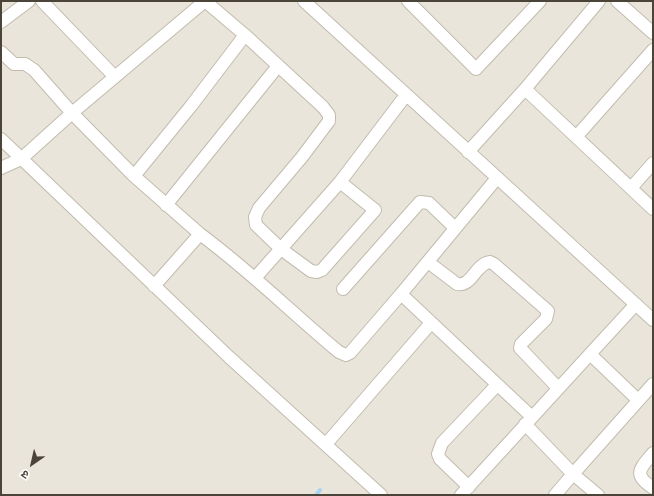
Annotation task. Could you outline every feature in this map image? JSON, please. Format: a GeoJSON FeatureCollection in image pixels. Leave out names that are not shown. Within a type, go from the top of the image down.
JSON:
{"type":"FeatureCollection","features":[{"type":"Feature","properties":{"kind":"street"},"geometry":{"type":"LineString","coordinates":[[1,22],[29,1]]}},
{"type":"Feature","properties":{"kind":"street"},"geometry":{"type":"LineString","coordinates":[[42,1],[115,77]]}},
{"type":"Feature","properties":{"kind":"street"},"geometry":{"type":"LineString","coordinates":[[1,168],[21,159],[72,113],[205,1],[245,35],[323,107],[329,115],[329,121],[302,157],[259,208],[255,217],[256,226],[281,249],[311,271],[317,272],[327,266],[375,210],[340,182]]}},
{"type":"Feature","properties":{"kind":"street"},"geometry":{"type":"LineString","coordinates":[[304,1],[653,320]]}},
{"type":"Feature","properties":{"kind":"street"},"geometry":{"type":"LineString","coordinates":[[408,1],[476,69],[540,1]]}},
{"type":"Feature","properties":{"kind":"street"},"geometry":{"type":"LineString","coordinates":[[468,152],[525,89],[599,1]]}},
{"type":"Feature","properties":{"kind":"street"},"geometry":{"type":"LineString","coordinates":[[617,1],[653,33]]}},
{"type":"Feature","properties":{"kind":"street"},"geometry":{"type":"LineString","coordinates":[[134,176],[192,106],[245,35]]}},
{"type":"Feature","properties":{"kind":"street"},"geometry":{"type":"LineString","coordinates":[[576,137],[653,50]]}},
{"type":"Feature","properties":{"kind":"street"},"geometry":{"type":"LineString","coordinates":[[1,52],[14,64],[25,64],[34,70],[72,113],[134,176],[200,234],[236,261],[301,320],[339,352],[346,355],[350,353],[401,294],[497,178]]}},
{"type":"Feature","properties":{"kind":"street"},"geometry":{"type":"LineString","coordinates":[[166,204],[278,66]]}},
{"type":"Feature","properties":{"kind":"street"},"geometry":{"type":"LineString","coordinates":[[525,89],[653,209]]}},
{"type":"Feature","properties":{"kind":"street"},"geometry":{"type":"LineString","coordinates":[[255,278],[340,182],[406,95]]}},
{"type":"Feature","properties":{"kind":"street"},"geometry":{"type":"LineString","coordinates":[[1,139],[229,357],[381,495]]}},
{"type":"Feature","properties":{"kind":"street"},"geometry":{"type":"LineString","coordinates":[[630,188],[653,163]]}},
{"type":"Feature","properties":{"kind":"street"},"geometry":{"type":"LineString","coordinates":[[343,289],[420,202],[429,203],[455,228]]}},
{"type":"Feature","properties":{"kind":"street"},"geometry":{"type":"LineString","coordinates":[[154,286],[200,234]]}},
{"type":"Feature","properties":{"kind":"street"},"geometry":{"type":"LineString","coordinates":[[428,262],[457,284],[461,285],[466,283],[482,265],[490,262],[548,311],[546,319],[521,344],[520,348],[558,388]]}},
{"type":"Feature","properties":{"kind":"street"},"geometry":{"type":"LineString","coordinates":[[401,294],[497,385],[574,474],[598,495]]}},
{"type":"Feature","properties":{"kind":"street"},"geometry":{"type":"LineString","coordinates":[[497,385],[447,438],[439,449],[440,459],[466,492],[528,421],[636,304]]}},
{"type":"Feature","properties":{"kind":"street"},"geometry":{"type":"LineString","coordinates":[[326,444],[431,323]]}},
{"type":"Feature","properties":{"kind":"street"},"geometry":{"type":"LineString","coordinates":[[590,354],[638,400]]}},
{"type":"Feature","properties":{"kind":"street"},"geometry":{"type":"LineString","coordinates":[[555,495],[653,384]]}},
{"type":"Feature","properties":{"kind":"street"},"geometry":{"type":"LineString","coordinates":[[653,453],[640,470],[639,475],[642,481],[653,488]]}},
{"type":"Feature","properties":{"kind":"shaded area"},"geometry":{"type":"Polygon","coordinates":[[[1,1],[653,1],[653,495],[1,495],[1,1]]]}},
{"type":"Feature","properties":{"kind":"waterway"},"geometry":{"type":"LineString","coordinates":[[316,495],[320,490]]}}]}
